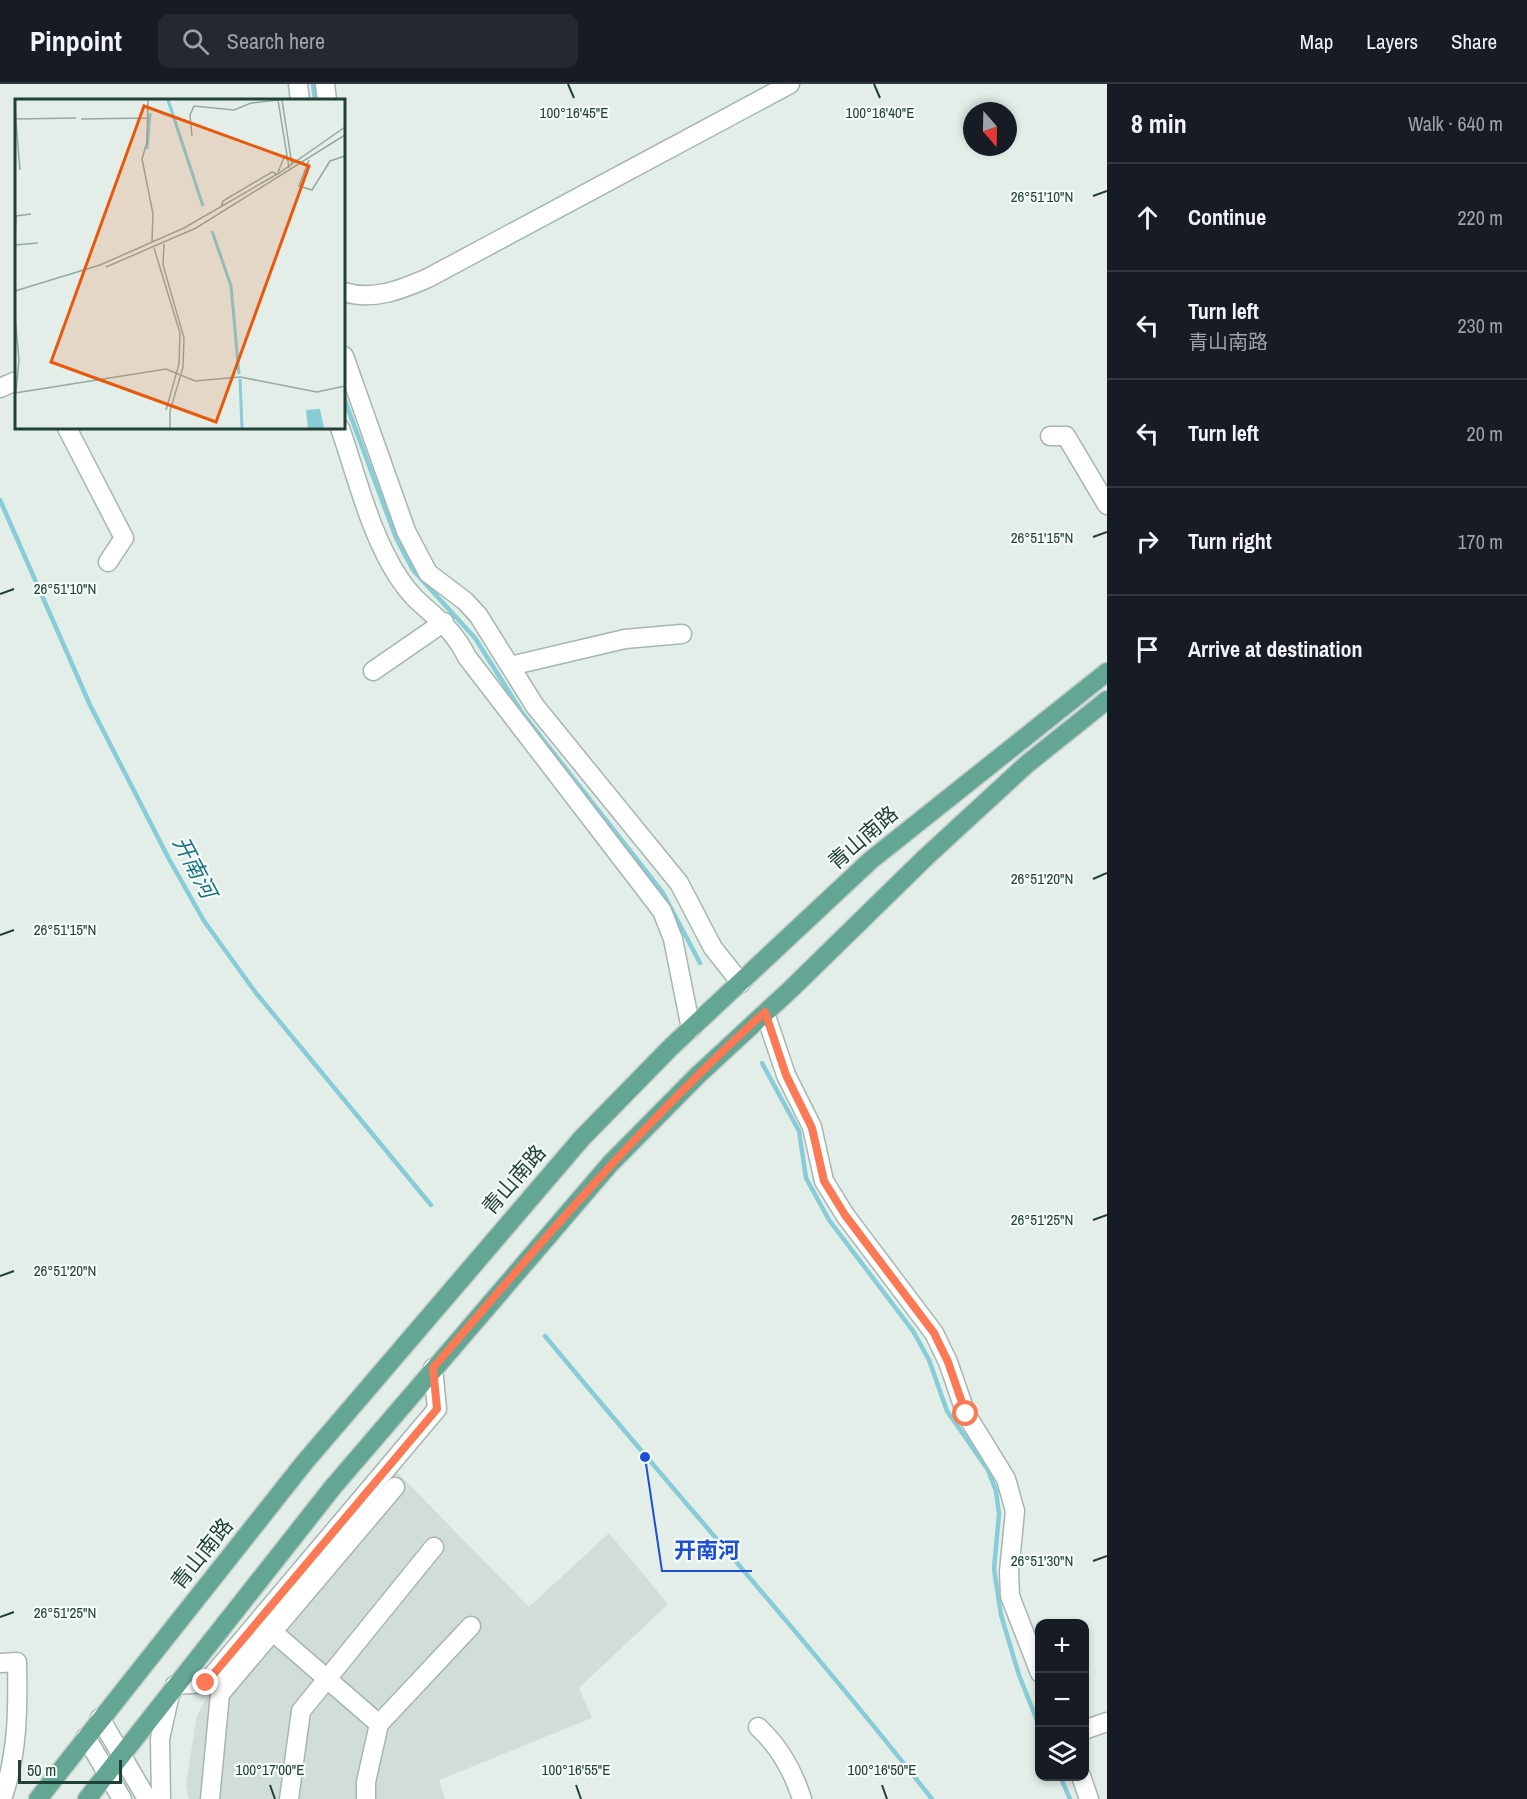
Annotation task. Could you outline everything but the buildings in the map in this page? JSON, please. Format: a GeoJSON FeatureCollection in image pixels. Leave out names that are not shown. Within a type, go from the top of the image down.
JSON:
{"type":"FeatureCollection","features":[{"type":"Feature","properties":{"kind":"main road","name":"青山南路"},"geometry":{"type":"LineString","coordinates":[[39,1799],[100,1718],[304,1463],[441,1299],[582,1138],[690,1029],[871,860],[1107,672]]}},
{"type":"Feature","properties":{"kind":"main road"},"geometry":{"type":"LineString","coordinates":[[87,1799],[173,1687],[433,1368],[610,1164],[690,1082],[985,802],[1027,764],[1107,700]]}},
{"type":"Feature","properties":{"kind":"street"},"geometry":{"type":"LineString","coordinates":[[298,84],[300,99]]}},
{"type":"Feature","properties":{"kind":"street"},"geometry":{"type":"LineString","coordinates":[[326,84],[327,99]]}},
{"type":"Feature","properties":{"kind":"street"},"geometry":{"type":"LineString","coordinates":[[345,292],[361,297],[376,295],[428,278],[790,84]]}},
{"type":"Feature","properties":{"kind":"street"},"geometry":{"type":"LineString","coordinates":[[345,360],[402,520],[428,573],[472,608],[535,706],[672,874],[713,948],[741,983]]}},
{"type":"Feature","properties":{"kind":"street"},"geometry":{"type":"LineString","coordinates":[[0,388],[15,381]]}},
{"type":"Feature","properties":{"kind":"street"},"geometry":{"type":"LineString","coordinates":[[68,429],[124,538],[108,562]]}},
{"type":"Feature","properties":{"kind":"street"},"geometry":{"type":"LineString","coordinates":[[340,429],[368,511],[391,565],[407,590],[444,622],[467,657],[662,911],[675,948],[690,1029]]}},
{"type":"Feature","properties":{"kind":"street"},"geometry":{"type":"LineString","coordinates":[[1050,436],[1066,436],[1107,505]]}},
{"type":"Feature","properties":{"kind":"street"},"geometry":{"type":"LineString","coordinates":[[373,671],[444,622]]}},
{"type":"Feature","properties":{"kind":"street"},"geometry":{"type":"LineString","coordinates":[[510,666],[625,639],[682,634]]}},
{"type":"Feature","properties":{"kind":"street"},"geometry":{"type":"LineString","coordinates":[[765,1012],[786,1075],[812,1128],[824,1181],[845,1215],[930,1326],[948,1362],[966,1414],[1006,1479],[1015,1511],[1009,1572],[1011,1596],[1035,1660]]}},
{"type":"Feature","properties":{"kind":"street"},"geometry":{"type":"LineString","coordinates":[[210,1799],[220,1694],[273,1632],[437,1409],[433,1368]]}},
{"type":"Feature","properties":{"kind":"street"},"geometry":{"type":"LineString","coordinates":[[161,1799],[158,1774],[160,1739],[173,1687],[206,1683],[259,1620],[349,1527],[395,1487]]}},
{"type":"Feature","properties":{"kind":"street"},"geometry":{"type":"LineString","coordinates":[[289,1799],[301,1711],[434,1547]]}},
{"type":"Feature","properties":{"kind":"street"},"geometry":{"type":"LineString","coordinates":[[259,1620],[379,1724]]}},
{"type":"Feature","properties":{"kind":"street"},"geometry":{"type":"LineString","coordinates":[[366,1799],[366,1782],[379,1724],[471,1626]]}},
{"type":"Feature","properties":{"kind":"street"},"geometry":{"type":"LineString","coordinates":[[0,1663],[17,1662],[18,1710],[16,1747],[2,1799]]}},
{"type":"Feature","properties":{"kind":"street"},"geometry":{"type":"LineString","coordinates":[[206,1683],[220,1694]]}},
{"type":"Feature","properties":{"kind":"street"},"geometry":{"type":"LineString","coordinates":[[100,1718],[147,1799]]}},
{"type":"Feature","properties":{"kind":"street"},"geometry":{"type":"LineString","coordinates":[[1089,1729],[1107,1722]]}},
{"type":"Feature","properties":{"kind":"street"},"geometry":{"type":"LineString","coordinates":[[758,1727],[772,1740],[788,1764],[802,1799]]}},
{"type":"Feature","properties":{"kind":"street"},"geometry":{"type":"LineString","coordinates":[[86,1737],[122,1799]]}},
{"type":"Feature","properties":{"kind":"street"},"geometry":{"type":"LineString","coordinates":[[1083,1781],[1089,1799]]}},
{"type":"Feature","properties":{"kind":"shaded area"},"geometry":{"type":"Polygon","coordinates":[[[397,1472],[529,1607],[609,1533],[668,1604],[579,1688],[592,1718],[439,1780],[445,1799],[189,1799],[186,1786],[196,1719],[215,1680],[397,1472]]]}},
{"type":"Feature","properties":{"kind":"waterway"},"geometry":{"type":"LineString","coordinates":[[313,84],[315,99]]}},
{"type":"Feature","properties":{"kind":"waterway"},"geometry":{"type":"LineString","coordinates":[[345,401],[396,538],[413,570],[475,638],[523,714],[663,893],[700,963]]}},
{"type":"Feature","properties":{"kind":"waterway","name":"开南河"},"geometry":{"type":"LineString","coordinates":[[0,500],[90,705],[169,859],[204,921],[256,993],[431,1205]]}},
{"type":"Feature","properties":{"kind":"waterway"},"geometry":{"type":"LineString","coordinates":[[762,1063],[799,1131],[806,1178],[829,1220],[913,1331],[929,1360],[947,1411],[988,1470],[996,1491],[999,1514],[994,1569],[1001,1615],[1019,1675],[1040,1727]]}},
{"type":"Feature","properties":{"kind":"waterway","name":"开南河"},"geometry":{"type":"LineString","coordinates":[[545,1336],[789,1624],[932,1799]]}},
{"type":"Feature","properties":{"kind":"waterway"},"geometry":{"type":"LineString","coordinates":[[1062,1781],[1070,1799]]}},
{"type":"Feature","properties":{"kind":"place","name":"开南河"},"geometry":{"type":"Point","coordinates":[645,1457]}},
{"type":"Feature","properties":{"kind":"route"},"geometry":{"type":"LineString","coordinates":[[206,1683],[437,1409],[433,1368],[610,1164],[653,1119],[765,1012],[781,1054],[786,1075],[812,1128],[820,1172],[824,1181],[845,1215],[926,1319],[942,1347],[966,1414]]}}]}
